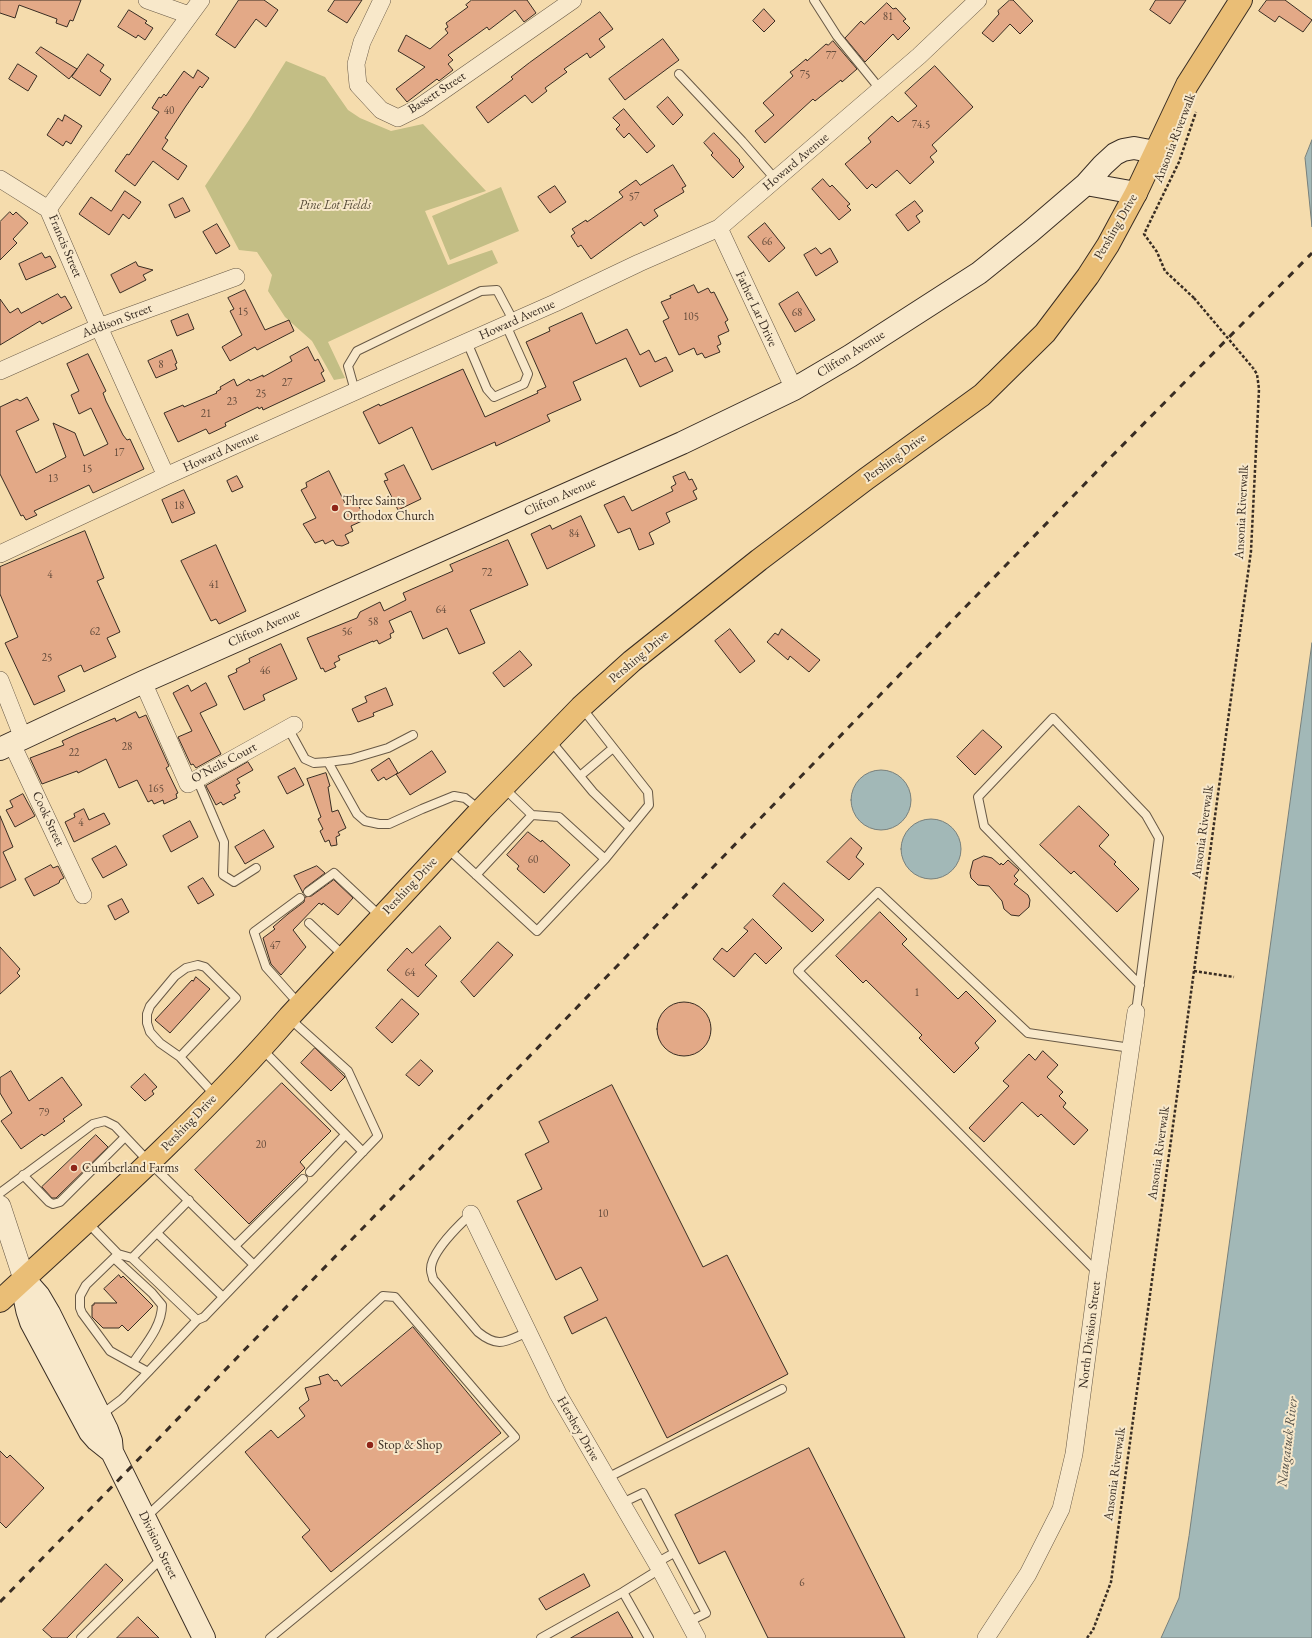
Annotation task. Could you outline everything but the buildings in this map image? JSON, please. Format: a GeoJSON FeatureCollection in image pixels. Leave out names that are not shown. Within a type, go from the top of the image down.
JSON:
{"type":"FeatureCollection","features":[{"type":"Feature","properties":{"kind":"main road","name":"Pershing Drive"},"geometry":{"type":"LineString","coordinates":[[0,1302],[150,1163],[262,1049],[294,1011],[481,810],[581,707],[632,660],[730,583],[860,484],[982,395],[1045,333],[1108,245],[1136,193],[1187,85],[1241,0]]}},
{"type":"Feature","properties":{"kind":"main road","name":"Clifton Avenue"},"geometry":{"type":"LineString","coordinates":[[12,744],[143,682],[682,443],[794,389],[850,356],[979,273],[1086,184],[1115,154],[1123,150],[1134,148],[1155,152]]}},
{"type":"Feature","properties":{"kind":"main road"},"geometry":{"type":"LineString","coordinates":[[1086,184],[1136,193]]}},
{"type":"Feature","properties":{"kind":"main road","name":"Division Street"},"geometry":{"type":"LineString","coordinates":[[24,1279],[44,1304],[107,1430],[111,1441],[112,1452],[164,1556],[202,1637]]}},
{"type":"Feature","properties":{"kind":"main road","name":"Division Street"},"geometry":{"type":"LineString","coordinates":[[24,1279],[24,1298],[26,1310],[31,1322],[90,1432],[97,1440],[112,1452]]}},
{"type":"Feature","properties":{"kind":"street"},"geometry":{"type":"LineString","coordinates":[[147,0],[189,15]]}},
{"type":"Feature","properties":{"kind":"street","name":"Francis Street"},"geometry":{"type":"LineString","coordinates":[[166,476],[99,327],[48,208],[201,0]]}},
{"type":"Feature","properties":{"kind":"street","name":"Bassett Street"},"geometry":{"type":"LineString","coordinates":[[382,0],[362,42],[356,64],[358,85],[381,110],[398,118],[418,108],[574,0]]}},
{"type":"Feature","properties":{"kind":"street","name":"Howard Avenue"},"geometry":{"type":"LineString","coordinates":[[0,554],[166,476],[468,342],[639,263],[719,228],[919,56],[978,0]]}},
{"type":"Feature","properties":{"kind":"street"},"geometry":{"type":"LineString","coordinates":[[0,179],[48,208]]}},
{"type":"Feature","properties":{"kind":"street","name":"Father Lar Drive"},"geometry":{"type":"LineString","coordinates":[[719,228],[794,389]]}},
{"type":"Feature","properties":{"kind":"street","name":"Addison Street"},"geometry":{"type":"LineString","coordinates":[[0,371],[99,327],[236,278]]}},
{"type":"Feature","properties":{"kind":"street"},"geometry":{"type":"LineString","coordinates":[[0,681],[12,744]]}},
{"type":"Feature","properties":{"kind":"street","name":"O'Neils Court"},"geometry":{"type":"LineString","coordinates":[[143,682],[188,784],[291,727]]}},
{"type":"Feature","properties":{"kind":"street","name":"Cook Street"},"geometry":{"type":"LineString","coordinates":[[12,744],[83,895]]}},
{"type":"Feature","properties":{"kind":"street","name":"North Division Street"},"geometry":{"type":"LineString","coordinates":[[986,1638],[1028,1574],[1061,1509],[1074,1454],[1098,1274],[1136,1012]]}},
{"type":"Feature","properties":{"kind":"street","name":"Division Street"},"geometry":{"type":"LineString","coordinates":[[0,1206],[4,1235],[24,1279]]}},
{"type":"Feature","properties":{"kind":"street","name":"Hershey Drive"},"geometry":{"type":"LineString","coordinates":[[471,1214],[558,1394],[658,1566],[697,1638]]}},
{"type":"Feature","properties":{"kind":"lane"},"geometry":{"type":"LineString","coordinates":[[814,0],[837,36],[880,89]]}},
{"type":"Feature","properties":{"kind":"lane"},"geometry":{"type":"LineString","coordinates":[[679,74],[742,141],[776,180]]}},
{"type":"Feature","properties":{"kind":"lane"},"geometry":{"type":"LineString","coordinates":[[355,391],[348,366],[357,351],[482,290],[497,290],[528,374],[524,384],[494,397],[487,389],[468,342]]}},
{"type":"Feature","properties":{"kind":"lane"},"geometry":{"type":"LineString","coordinates":[[446,848],[537,931],[604,859],[649,805],[648,792],[581,707]]}},
{"type":"Feature","properties":{"kind":"lane"},"geometry":{"type":"LineString","coordinates":[[1136,1012],[1140,985],[1159,838],[1146,815],[1053,718],[978,797],[984,826],[1140,985]]}},
{"type":"Feature","properties":{"kind":"lane"},"geometry":{"type":"LineString","coordinates":[[291,727],[305,759],[314,762],[351,759],[388,748],[413,735]]}},
{"type":"Feature","properties":{"kind":"lane"},"geometry":{"type":"LineString","coordinates":[[550,739],[593,792],[630,828]]}},
{"type":"Feature","properties":{"kind":"lane"},"geometry":{"type":"LineString","coordinates":[[580,776],[613,748]]}},
{"type":"Feature","properties":{"kind":"lane"},"geometry":{"type":"LineString","coordinates":[[328,762],[357,814],[365,821],[379,824],[390,824],[454,796],[465,798],[481,810]]}},
{"type":"Feature","properties":{"kind":"lane"},"geometry":{"type":"LineString","coordinates":[[197,778],[224,842],[223,875],[234,882],[256,868]]}},
{"type":"Feature","properties":{"kind":"lane"},"geometry":{"type":"LineString","coordinates":[[504,788],[532,815],[559,817],[604,859]]}},
{"type":"Feature","properties":{"kind":"lane"},"geometry":{"type":"LineString","coordinates":[[476,875],[532,815]]}},
{"type":"Feature","properties":{"kind":"lane"},"geometry":{"type":"LineString","coordinates":[[308,892],[334,873],[381,918]]}},
{"type":"Feature","properties":{"kind":"lane"},"geometry":{"type":"LineString","coordinates":[[1098,1274],[798,971],[878,892],[1028,1033],[1131,1048]]}},
{"type":"Feature","properties":{"kind":"lane"},"geometry":{"type":"LineString","coordinates":[[100,1416],[122,1399],[197,1320],[204,1317],[378,1136],[348,1071],[294,1011],[266,967],[254,932],[300,898]]}},
{"type":"Feature","properties":{"kind":"lane"},"geometry":{"type":"LineString","coordinates":[[309,923],[344,957]]}},
{"type":"Feature","properties":{"kind":"lane"},"geometry":{"type":"LineString","coordinates":[[180,1057],[236,998],[205,967],[198,965],[186,968],[175,976],[150,1006],[147,1014],[147,1022],[150,1032],[160,1043],[180,1057],[216,1095]]}},
{"type":"Feature","properties":{"kind":"lane"},"geometry":{"type":"LineString","coordinates":[[262,1049],[362,1152]]}},
{"type":"Feature","properties":{"kind":"lane"},"geometry":{"type":"LineString","coordinates":[[0,1193],[93,1124],[105,1121],[115,1126],[150,1163],[254,1265]]}},
{"type":"Feature","properties":{"kind":"lane"},"geometry":{"type":"LineString","coordinates":[[310,1172],[345,1134]]}},
{"type":"Feature","properties":{"kind":"lane"},"geometry":{"type":"LineString","coordinates":[[23,1176],[49,1202],[53,1204],[60,1202],[125,1137]]}},
{"type":"Feature","properties":{"kind":"lane"},"geometry":{"type":"LineString","coordinates":[[235,1246],[303,1178]]}},
{"type":"Feature","properties":{"kind":"lane"},"geometry":{"type":"LineString","coordinates":[[132,1258],[188,1200]]}},
{"type":"Feature","properties":{"kind":"lane"},"geometry":{"type":"LineString","coordinates":[[471,1214],[449,1236],[433,1260],[431,1270],[433,1280],[478,1332],[487,1339],[499,1343],[528,1332]]}},
{"type":"Feature","properties":{"kind":"lane"},"geometry":{"type":"LineString","coordinates":[[86,1222],[162,1305],[162,1315],[157,1327],[133,1364]]}},
{"type":"Feature","properties":{"kind":"lane"},"geometry":{"type":"LineString","coordinates":[[157,1233],[223,1297]]}},
{"type":"Feature","properties":{"kind":"lane"},"geometry":{"type":"LineString","coordinates":[[116,1256],[132,1258],[197,1320]]}},
{"type":"Feature","properties":{"kind":"lane"},"geometry":{"type":"LineString","coordinates":[[116,1256],[86,1285],[80,1296],[80,1308],[82,1313],[110,1351],[148,1372]]}},
{"type":"Feature","properties":{"kind":"lane"},"geometry":{"type":"LineString","coordinates":[[145,1518],[383,1296],[395,1297],[515,1437],[270,1638]]}},
{"type":"Feature","properties":{"kind":"lane"},"geometry":{"type":"LineString","coordinates":[[607,1478],[782,1389]]}},
{"type":"Feature","properties":{"kind":"lane"},"geometry":{"type":"LineString","coordinates":[[622,1503],[643,1493],[706,1613],[688,1622]]}},
{"type":"Feature","properties":{"kind":"lane"},"geometry":{"type":"LineString","coordinates":[[541,1638],[623,1592],[674,1553]]}},
{"type":"Feature","properties":{"kind":"lane"},"geometry":{"type":"LineString","coordinates":[[81,1638],[164,1556]]}},
{"type":"Feature","properties":{"kind":"lane"},"geometry":{"type":"LineString","coordinates":[[623,1592],[649,1638]]}},
{"type":"Feature","properties":{"kind":"path","name":"Ansonia Riverwalk"},"geometry":{"type":"LineString","coordinates":[[1087,1638],[1093,1630],[1111,1582],[1251,551],[1259,389],[1257,374],[1194,298],[1165,271],[1157,252],[1144,234],[1178,162],[1198,106]]}},
{"type":"Feature","properties":{"kind":"path"},"geometry":{"type":"LineString","coordinates":[[1194,971],[1234,977]]}},
{"type":"Feature","properties":{"kind":"green space","name":"Pine Lot Fields"},"geometry":{"type":"Polygon","coordinates":[[[286,61],[325,77],[348,110],[360,118],[391,131],[423,124],[486,191],[425,211],[448,265],[492,250],[498,263],[328,342],[345,378],[334,380],[312,341],[285,317],[268,291],[272,275],[257,252],[239,250],[205,186],[286,61]]]}},
{"type":"Feature","properties":{"kind":"green space"},"geometry":{"type":"Polygon","coordinates":[[[501,187],[519,231],[450,260],[432,216],[501,187]]]}},
{"type":"Feature","properties":{"kind":"water"},"geometry":{"type":"Polygon","coordinates":[[[1312,140],[1312,227],[1305,158],[1312,140]]]}},
{"type":"Feature","properties":{"kind":"water","name":"Naugatuck River"},"geometry":{"type":"Polygon","coordinates":[[[1312,643],[1312,1638],[1161,1638],[1179,1598],[1189,1536],[1312,643]]]}},
{"type":"Feature","properties":{"kind":"water"},"geometry":{"type":"Polygon","coordinates":[[[875,770],[887,770],[903,778],[909,788],[911,800],[909,812],[903,822],[887,830],[875,830],[859,822],[851,806],[851,794],[859,778],[875,770]]]}},
{"type":"Feature","properties":{"kind":"water"},"geometry":{"type":"Polygon","coordinates":[[[925,819],[937,819],[953,827],[959,837],[961,849],[959,861],[953,871],[937,879],[925,879],[909,871],[901,855],[901,843],[909,827],[925,819]]]}},
{"type":"Feature","properties":{"kind":"railway"},"geometry":{"type":"LineString","coordinates":[[0,1602],[1108,460],[1312,253]]}},
{"type":"Feature","properties":{"kind":"place","name":"Three Saints Orthodox Church"},"geometry":{"type":"Point","coordinates":[335,508]}},
{"type":"Feature","properties":{"kind":"place","name":"Cumberland Farms"},"geometry":{"type":"Point","coordinates":[74,1168]}},
{"type":"Feature","properties":{"kind":"place","name":"Stop & Shop"},"geometry":{"type":"Point","coordinates":[370,1445]}}]}
